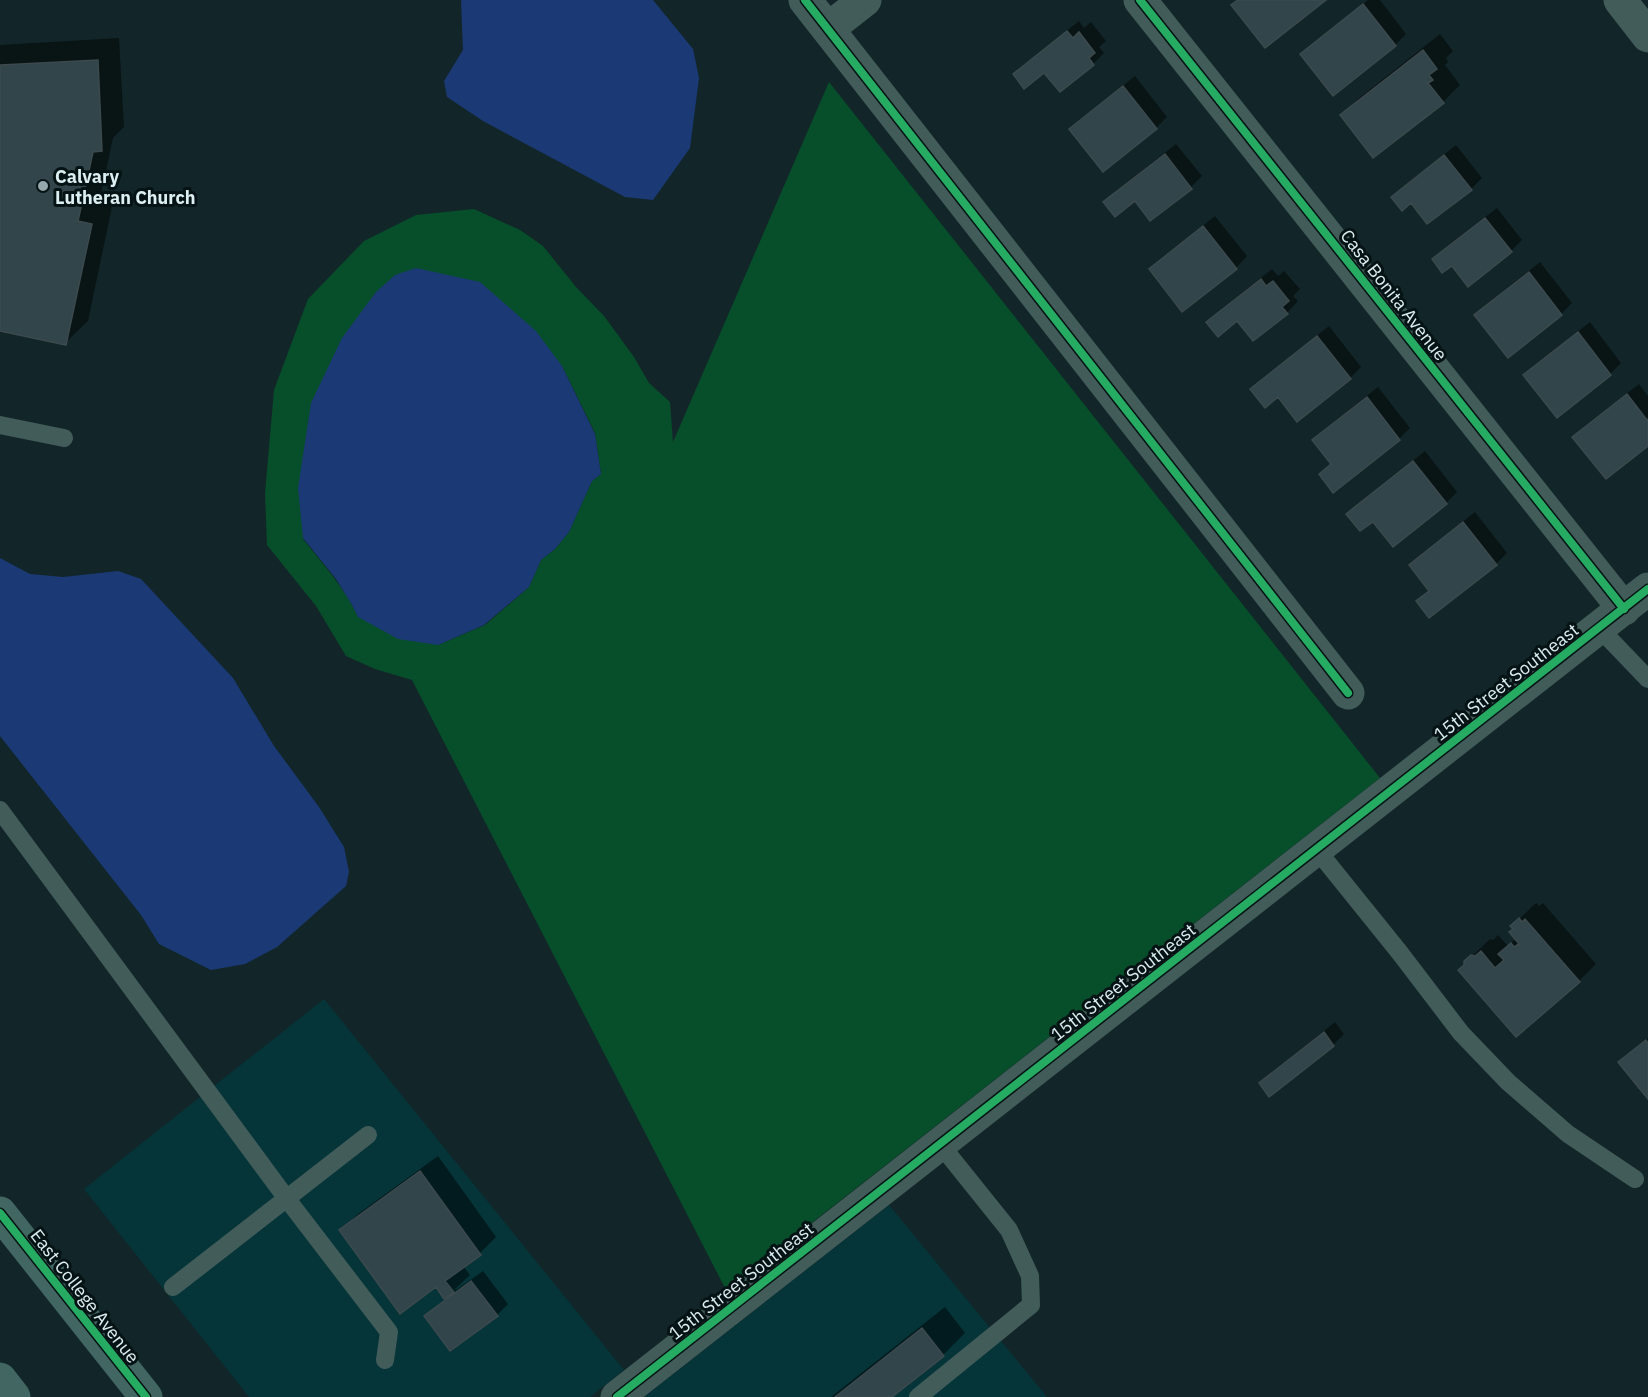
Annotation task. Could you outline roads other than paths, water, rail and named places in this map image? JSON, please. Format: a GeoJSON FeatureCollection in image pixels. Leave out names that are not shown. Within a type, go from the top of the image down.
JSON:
{"type":"FeatureCollection","features":[{"type":"Feature","properties":{"kind":"main road","name":"East College Avenue"},"geometry":{"type":"LineString","coordinates":[[0,1213],[146,1397]]}},
{"type":"Feature","properties":{"kind":"main road"},"geometry":{"type":"LineString","coordinates":[[0,1379],[14,1397]]}},
{"type":"Feature","properties":{"kind":"street"},"geometry":{"type":"LineString","coordinates":[[805,0],[1348,693]]}},
{"type":"Feature","properties":{"kind":"street"},"geometry":{"type":"LineString","coordinates":[[828,29],[865,0]]}},
{"type":"Feature","properties":{"kind":"street","name":"Casa Bonita Avenue"},"geometry":{"type":"LineString","coordinates":[[1140,0],[1624,609]]}},
{"type":"Feature","properties":{"kind":"street"},"geometry":{"type":"LineString","coordinates":[[1620,0],[1648,36]]}},
{"type":"Feature","properties":{"kind":"street","name":"15th Street Southeast"},"geometry":{"type":"LineString","coordinates":[[631,1393],[940,1144],[1624,609]]}},
{"type":"Feature","properties":{"kind":"lane"},"geometry":{"type":"LineString","coordinates":[[0,425],[63,438]]}},
{"type":"Feature","properties":{"kind":"lane"},"geometry":{"type":"LineString","coordinates":[[1624,609],[1648,680]]}},
{"type":"Feature","properties":{"kind":"lane"},"geometry":{"type":"LineString","coordinates":[[0,810],[287,1199],[389,1332],[385,1360]]}},
{"type":"Feature","properties":{"kind":"lane"},"geometry":{"type":"LineString","coordinates":[[1317,850],[1461,1033],[1508,1082],[1568,1134],[1635,1179]]}},
{"type":"Feature","properties":{"kind":"lane"},"geometry":{"type":"LineString","coordinates":[[173,1287],[368,1135]]}},
{"type":"Feature","properties":{"kind":"lane"},"geometry":{"type":"LineString","coordinates":[[918,1397],[1031,1305],[1030,1276],[1010,1230],[940,1144]]}},
{"type":"Feature","properties":{"kind":"water"},"geometry":{"type":"Polygon","coordinates":[[[461,0],[653,0],[693,49],[699,78],[690,148],[653,200],[625,197],[483,121],[447,97],[444,81],[463,50],[461,0]]]}},
{"type":"Feature","properties":{"kind":"water"},"geometry":{"type":"Polygon","coordinates":[[[416,268],[480,282],[536,331],[562,366],[595,434],[601,474],[592,481],[569,532],[555,549],[541,560],[529,587],[484,625],[438,645],[398,639],[358,617],[336,579],[303,538],[298,488],[311,403],[342,338],[376,292],[395,275],[416,268]]]}},
{"type":"Feature","properties":{"kind":"water"},"geometry":{"type":"Polygon","coordinates":[[[0,558],[30,574],[63,577],[118,571],[141,579],[233,678],[274,746],[319,807],[344,847],[349,872],[346,886],[277,947],[245,964],[211,970],[159,944],[141,915],[0,736],[0,558]]]}},
{"type":"Feature","properties":{"kind":"place","name":"Calvary Lutheran Church"},"geometry":{"type":"Point","coordinates":[43,186]}}]}
